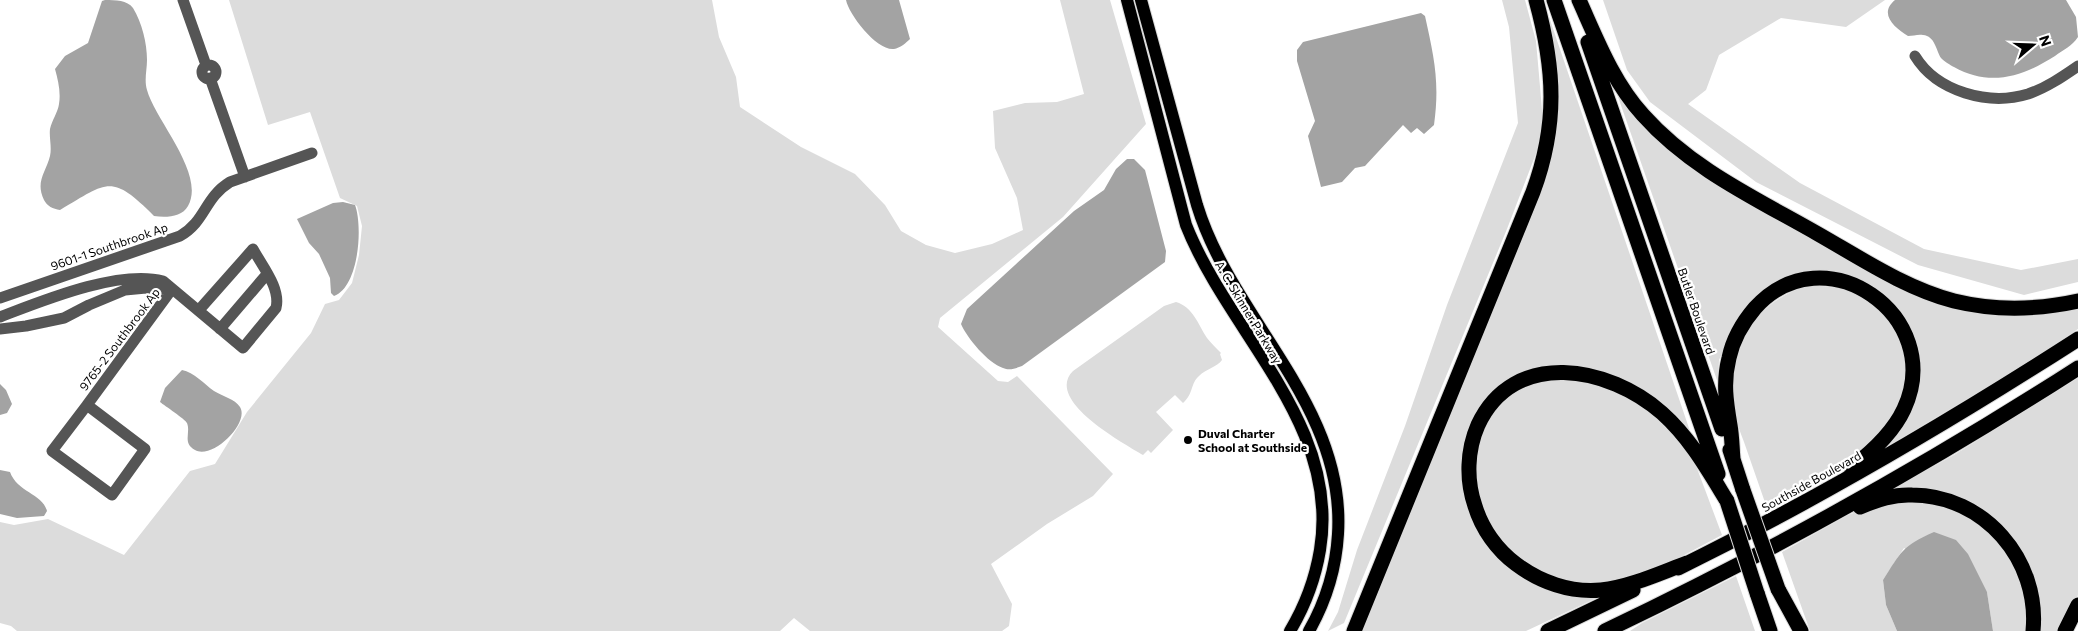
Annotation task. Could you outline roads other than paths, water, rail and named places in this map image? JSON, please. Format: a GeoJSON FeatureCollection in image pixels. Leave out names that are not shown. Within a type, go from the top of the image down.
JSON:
{"type":"FeatureCollection","features":[{"type":"Feature","properties":{"kind":"highway"},"geometry":{"type":"LineString","coordinates":[[1354,631],[1533,192],[1544,159],[1551,126],[1552,78],[1548,48],[1536,0]]}},
{"type":"Feature","properties":{"kind":"highway"},"geometry":{"type":"LineString","coordinates":[[1554,0],[1770,631]]}},
{"type":"Feature","properties":{"kind":"highway","name":"Butler Boulevard"},"geometry":{"type":"LineString","coordinates":[[1574,0],[1792,631]]}},
{"type":"Feature","properties":{"kind":"highway"},"geometry":{"type":"LineString","coordinates":[[1579,0],[1612,71],[1635,106],[1669,142],[1714,175],[1888,274],[1937,296],[1986,306],[2020,309],[2054,306],[2078,301]]}},
{"type":"Feature","properties":{"kind":"highway"},"geometry":{"type":"LineString","coordinates":[[1733,459],[1731,426],[1725,398],[1725,379],[1732,347],[1740,329],[1751,313],[1764,300],[1780,289],[1807,280],[1826,279],[1844,282],[1870,292],[1891,312],[1906,337],[1912,366],[1911,387],[1908,398],[1897,420],[1872,450],[1848,470],[1796,506]]}},
{"type":"Feature","properties":{"kind":"highway","name":"Southside Boulevard"},"geometry":{"type":"LineString","coordinates":[[1548,631],[1687,563],[1796,506],[1939,425],[2078,339]]}},
{"type":"Feature","properties":{"kind":"highway"},"geometry":{"type":"LineString","coordinates":[[1605,631],[1806,529],[1925,462],[2078,368]]}},
{"type":"Feature","properties":{"kind":"highway"},"geometry":{"type":"LineString","coordinates":[[1687,563],[1633,582],[1600,590],[1559,586],[1523,570],[1492,539],[1477,513],[1472,498],[1469,471],[1470,457],[1472,443],[1482,416],[1501,394],[1526,379],[1552,372],[1570,372],[1598,377],[1635,394],[1668,418],[1692,445],[1727,501]]}},
{"type":"Feature","properties":{"kind":"highway"},"geometry":{"type":"LineString","coordinates":[[1806,529],[1867,504],[1901,495],[1929,496],[1959,505],[1974,512],[1992,525],[2015,552],[2026,573],[2032,596],[2033,631]]}},
{"type":"Feature","properties":{"kind":"highway"},"geometry":{"type":"LineString","coordinates":[[1624,631],[1698,585]]}},
{"type":"Feature","properties":{"kind":"highway"},"geometry":{"type":"LineString","coordinates":[[1778,589],[1801,631]]}},
{"type":"Feature","properties":{"kind":"highway"},"geometry":{"type":"LineString","coordinates":[[2065,631],[2078,605]]}},
{"type":"Feature","properties":{"kind":"main road","name":"A. C. Skinner Parkway"},"geometry":{"type":"LineString","coordinates":[[1127,0],[1192,238],[1206,266],[1294,412],[1307,439],[1318,472],[1322,492],[1323,522],[1320,553],[1308,596],[1290,631]]}},
{"type":"Feature","properties":{"kind":"main road","name":"A. C. Skinner Parkway"},"geometry":{"type":"LineString","coordinates":[[1141,0],[1196,205],[1207,234],[1222,263],[1309,408],[1322,435],[1332,464],[1338,511],[1336,557],[1323,601],[1309,631]]}},
{"type":"Feature","properties":{"kind":"street"},"geometry":{"type":"LineString","coordinates":[[183,0],[206,65],[213,66],[216,70],[214,76],[210,78],[245,177],[312,153]]}},
{"type":"Feature","properties":{"kind":"street"},"geometry":{"type":"LineString","coordinates":[[1915,56],[1925,70],[1949,86],[1964,93],[1991,98],[2028,94],[2044,88],[2078,66]]}},
{"type":"Feature","properties":{"kind":"street","name":"9601-1 Southbrook Ap"},"geometry":{"type":"LineString","coordinates":[[0,298],[180,236],[191,230],[197,223],[210,199],[220,188],[245,177]]}},
{"type":"Feature","properties":{"kind":"street"},"geometry":{"type":"LineString","coordinates":[[0,317],[57,294],[138,278],[153,278],[163,281],[243,348],[276,308],[276,295],[267,274],[253,250],[198,310]]}},
{"type":"Feature","properties":{"kind":"street"},"geometry":{"type":"LineString","coordinates":[[220,329],[267,274]]}},
{"type":"Feature","properties":{"kind":"street"},"geometry":{"type":"LineString","coordinates":[[83,289],[88,305]]}},
{"type":"Feature","properties":{"kind":"street"},"geometry":{"type":"LineString","coordinates":[[0,329],[64,318],[88,305],[130,289],[172,289]]}},
{"type":"Feature","properties":{"kind":"street","name":"9765-2 Southbrook Ap"},"geometry":{"type":"LineString","coordinates":[[86,405],[145,449],[112,495],[52,451],[86,405],[172,289]]}},
{"type":"Feature","properties":{"kind":"place","name":"Duval Charter School at Southside"},"geometry":{"type":"Point","coordinates":[1188,440]}}]}
